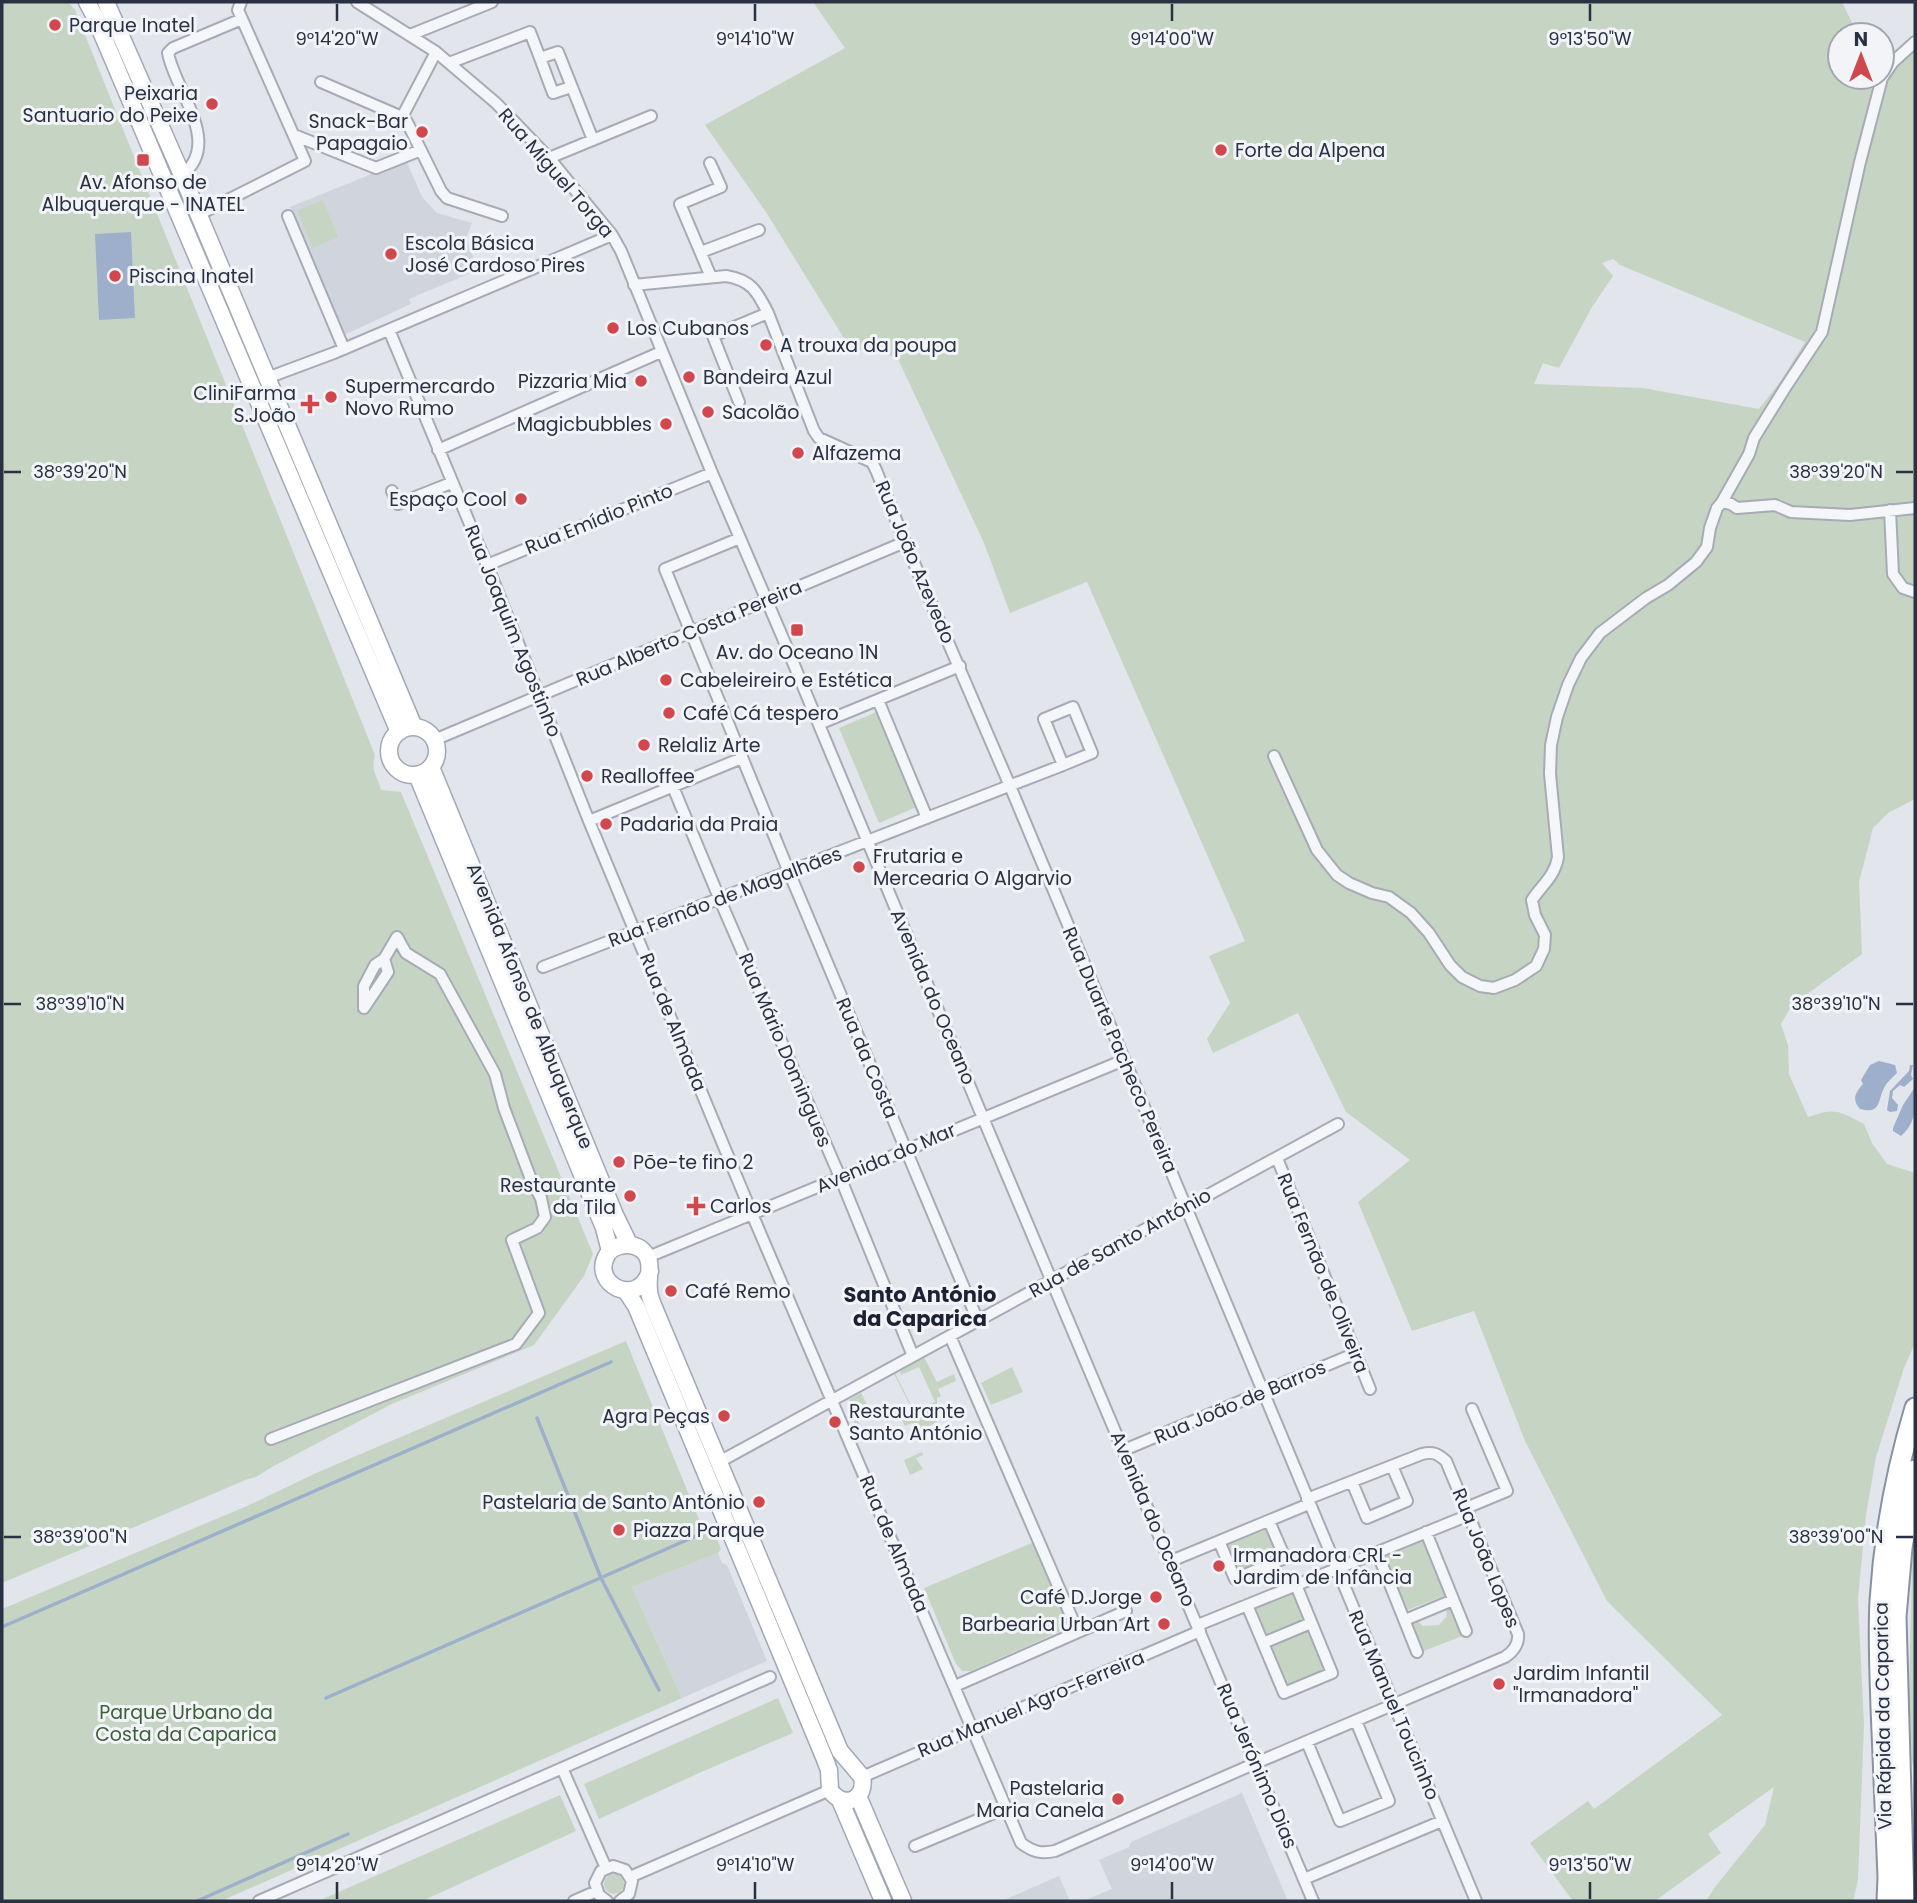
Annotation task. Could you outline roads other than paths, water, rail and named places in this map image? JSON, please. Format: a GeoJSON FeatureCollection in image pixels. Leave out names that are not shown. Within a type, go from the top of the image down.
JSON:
{"type":"FeatureCollection","features":[{"type":"Feature","properties":{"kind":"highway","name":"Via Rápida da Caparica"},"geometry":{"type":"LineString","coordinates":[[1887,1901],[1879,1653],[1880,1604],[1891,1509],[1900,1462],[1915,1408]]}},
{"type":"Feature","properties":{"kind":"highway","name":"Via Rápida da Caparica"},"geometry":{"type":"LineString","coordinates":[[1904,1901],[1896,1616],[1902,1548],[1915,1470]]}},
{"type":"Feature","properties":{"kind":"main road"},"geometry":{"type":"LineString","coordinates":[[87,2],[406,729]]}},
{"type":"Feature","properties":{"kind":"main road"},"geometry":{"type":"LineString","coordinates":[[106,2],[182,174],[267,378],[406,729]]}},
{"type":"Feature","properties":{"kind":"main road"},"geometry":{"type":"LineString","coordinates":[[424,771],[409,775],[401,772],[391,762],[390,745],[393,738],[406,729],[422,729],[434,740]]}},
{"type":"Feature","properties":{"kind":"main road","name":"Avenida Afonso de Albuquerque"},"geometry":{"type":"LineString","coordinates":[[424,771],[436,760],[434,740]]}},
{"type":"Feature","properties":{"kind":"main road","name":"Avenida Afonso de Albuquerque"},"geometry":{"type":"LineString","coordinates":[[424,771],[629,1244]]}},
{"type":"Feature","properties":{"kind":"main road","name":"Avenida Afonso de Albuquerque"},"geometry":{"type":"LineString","coordinates":[[424,771],[604,1228],[610,1251],[604,1265],[607,1279],[618,1289],[626,1291],[636,1306],[789,1669],[829,1770],[833,1790],[883,1901]]}},
{"type":"Feature","properties":{"kind":"main road"},"geometry":{"type":"LineString","coordinates":[[610,1251],[629,1244],[637,1246],[649,1264],[649,1288],[653,1306],[839,1751],[859,1773],[863,1787],[858,1796],[850,1801],[833,1790]]}},
{"type":"Feature","properties":{"kind":"main road"},"geometry":{"type":"LineString","coordinates":[[626,1291],[643,1284],[649,1264]]}},
{"type":"Feature","properties":{"kind":"main road","name":"Rua Manuel Agro-Ferreira"},"geometry":{"type":"LineString","coordinates":[[833,1790],[831,1775],[839,1768],[845,1766],[859,1773]]}},
{"type":"Feature","properties":{"kind":"main road"},"geometry":{"type":"LineString","coordinates":[[858,1796],[903,1901]]}},
{"type":"Feature","properties":{"kind":"street"},"geometry":{"type":"LineString","coordinates":[[198,215],[305,161],[238,10],[241,2]]}},
{"type":"Feature","properties":{"kind":"street","name":"Rua Miguel Torga"},"geometry":{"type":"LineString","coordinates":[[357,2],[436,52],[496,103],[548,158],[612,235],[635,285]]}},
{"type":"Feature","properties":{"kind":"street"},"geometry":{"type":"LineString","coordinates":[[410,35],[464,7],[492,2]]}},
{"type":"Feature","properties":{"kind":"street"},"geometry":{"type":"LineString","coordinates":[[182,174],[197,157],[199,139],[168,53],[173,48],[242,19]]}},
{"type":"Feature","properties":{"kind":"street"},"geometry":{"type":"LineString","coordinates":[[449,63],[530,32],[553,93],[571,87]]}},
{"type":"Feature","properties":{"kind":"street"},"geometry":{"type":"LineString","coordinates":[[1274,756],[1318,850],[1338,875],[1372,893],[1389,897],[1411,913],[1429,933],[1450,965],[1462,976],[1480,986],[1494,988],[1515,980],[1536,966],[1544,949],[1545,934],[1535,915],[1532,900],[1553,874],[1556,866],[1557,845],[1550,774],[1551,745],[1568,685],[1581,658],[1600,633],[1668,585],[1696,562],[1707,547],[1717,508],[1749,454],[1754,438],[1822,332],[1882,78],[1893,62],[1915,42]]}},
{"type":"Feature","properties":{"kind":"street"},"geometry":{"type":"LineString","coordinates":[[402,117],[436,52]]}},
{"type":"Feature","properties":{"kind":"street"},"geometry":{"type":"LineString","coordinates":[[540,58],[558,52],[593,140]]}},
{"type":"Feature","properties":{"kind":"street"},"geometry":{"type":"LineString","coordinates":[[321,82],[402,117],[447,198],[502,216]]}},
{"type":"Feature","properties":{"kind":"street"},"geometry":{"type":"LineString","coordinates":[[548,158],[651,116]]}},
{"type":"Feature","properties":{"kind":"street"},"geometry":{"type":"LineString","coordinates":[[294,135],[376,168],[421,150]]}},
{"type":"Feature","properties":{"kind":"street"},"geometry":{"type":"LineString","coordinates":[[710,163],[721,187],[680,204],[711,277]]}},
{"type":"Feature","properties":{"kind":"street"},"geometry":{"type":"LineString","coordinates":[[288,216],[344,349]]}},
{"type":"Feature","properties":{"kind":"street"},"geometry":{"type":"LineString","coordinates":[[701,252],[759,230]]}},
{"type":"Feature","properties":{"kind":"street"},"geometry":{"type":"LineString","coordinates":[[267,378],[344,349],[612,235]]}},
{"type":"Feature","properties":{"kind":"street","name":"Rua João Azevedo"},"geometry":{"type":"LineString","coordinates":[[635,285],[726,276],[739,278],[750,284],[760,296],[814,431],[828,443],[872,462],[1010,786]]}},
{"type":"Feature","properties":{"kind":"street","name":"Avenida do Oceano"},"geometry":{"type":"LineString","coordinates":[[635,285],[1199,1628]]}},
{"type":"Feature","properties":{"kind":"street"},"geometry":{"type":"LineString","coordinates":[[739,402],[713,337],[768,313]]}},
{"type":"Feature","properties":{"kind":"street","name":"Rua Joaquim Agostinho"},"geometry":{"type":"LineString","coordinates":[[389,330],[636,932]]}},
{"type":"Feature","properties":{"kind":"street"},"geometry":{"type":"LineString","coordinates":[[438,450],[661,352]]}},
{"type":"Feature","properties":{"kind":"street","name":"Rua Emídio Pinto"},"geometry":{"type":"LineString","coordinates":[[487,565],[712,473]]}},
{"type":"Feature","properties":{"kind":"street"},"geometry":{"type":"LineString","coordinates":[[392,491],[398,504],[451,482]]}},
{"type":"Feature","properties":{"kind":"street"},"geometry":{"type":"LineString","coordinates":[[1721,502],[1737,508],[1776,505],[1791,512],[1811,514],[1850,515],[1915,508]]}},
{"type":"Feature","properties":{"kind":"street"},"geometry":{"type":"LineString","coordinates":[[1890,510],[1894,574],[1903,588],[1915,592]]}},
{"type":"Feature","properties":{"kind":"street","name":"Rua da Costa"},"geometry":{"type":"LineString","coordinates":[[740,538],[665,569],[978,1321]]}},
{"type":"Feature","properties":{"kind":"street","name":"Rua Alberto Costa Pereira"},"geometry":{"type":"LineString","coordinates":[[434,740],[905,542]]}},
{"type":"Feature","properties":{"kind":"street"},"geometry":{"type":"LineString","coordinates":[[819,724],[960,666]]}},
{"type":"Feature","properties":{"kind":"street"},"geometry":{"type":"LineString","coordinates":[[878,700],[927,818]]}},
{"type":"Feature","properties":{"kind":"street","name":"Rua Fernão de Magalhães"},"geometry":{"type":"LineString","coordinates":[[543,967],[720,900],[789,872],[868,842],[927,818],[1010,786],[1063,765],[1092,753],[1073,707],[1044,719],[1063,765]]}},
{"type":"Feature","properties":{"kind":"street"},"geometry":{"type":"LineString","coordinates":[[589,821],[742,758]]}},
{"type":"Feature","properties":{"kind":"street","name":"Rua Duarte Pacheco Pereira"},"geometry":{"type":"LineString","coordinates":[[1010,786],[1262,1392]]}},
{"type":"Feature","properties":{"kind":"street","name":"Rua Mário Domingues"},"geometry":{"type":"LineString","coordinates":[[673,787],[840,1177],[913,1356]]}},
{"type":"Feature","properties":{"kind":"street","name":"Rua de Almada"},"geometry":{"type":"LineString","coordinates":[[636,932],[752,1214],[1021,1843],[1042,1854],[1055,1851],[1256,1763]]}},
{"type":"Feature","properties":{"kind":"street"},"geometry":{"type":"LineString","coordinates":[[271,1439],[516,1344],[539,1313],[512,1240],[537,1228],[545,1217],[541,1198],[532,1182],[504,1108],[495,1074],[440,974],[407,953],[397,937],[384,959],[375,965],[364,986],[364,1008]]}},
{"type":"Feature","properties":{"kind":"street","name":"Avenida do Mar"},"geometry":{"type":"LineString","coordinates":[[649,1264],[752,1214],[1124,1060]]}},
{"type":"Feature","properties":{"kind":"street","name":"Rua de Santo António"},"geometry":{"type":"LineString","coordinates":[[719,1462],[1338,1124]]}},
{"type":"Feature","properties":{"kind":"street","name":"Rua Fernão de Oliveira"},"geometry":{"type":"LineString","coordinates":[[1277,1158],[1370,1389]]}},
{"type":"Feature","properties":{"kind":"street"},"geometry":{"type":"LineString","coordinates":[[950,1336],[1079,1632]]}},
{"type":"Feature","properties":{"kind":"street","name":"Rua João de Barros"},"geometry":{"type":"LineString","coordinates":[[1124,1450],[1356,1353]]}},
{"type":"Feature","properties":{"kind":"street","name":"Rua Manuel Toucinho"},"geometry":{"type":"LineString","coordinates":[[1262,1392],[1476,1901]]}},
{"type":"Feature","properties":{"kind":"street","name":"Rua Manuel Agro-Ferreira"},"geometry":{"type":"LineString","coordinates":[[859,1773],[974,1729],[1247,1605],[1426,1532],[1507,1491],[1472,1409]]}},
{"type":"Feature","properties":{"kind":"street","name":"Rua João Lopes"},"geometry":{"type":"LineString","coordinates":[[1171,1561],[1422,1454],[1438,1454],[1446,1461],[1517,1631],[1517,1644],[1505,1657],[1256,1763]]}},
{"type":"Feature","properties":{"kind":"street"},"geometry":{"type":"LineString","coordinates":[[1352,1482],[1367,1518],[1407,1501],[1392,1466]]}},
{"type":"Feature","properties":{"kind":"street"},"geometry":{"type":"LineString","coordinates":[[1219,1541],[1234,1579],[1284,1558],[1269,1521]]}},
{"type":"Feature","properties":{"kind":"street"},"geometry":{"type":"LineString","coordinates":[[1426,1532],[1466,1631]]}},
{"type":"Feature","properties":{"kind":"street"},"geometry":{"type":"LineString","coordinates":[[1377,1552],[1417,1652]]}},
{"type":"Feature","properties":{"kind":"street"},"geometry":{"type":"LineString","coordinates":[[1247,1605],[1283,1693],[1332,1674],[1296,1585]]}},
{"type":"Feature","properties":{"kind":"street"},"geometry":{"type":"LineString","coordinates":[[1405,1620],[1453,1600]]}},
{"type":"Feature","properties":{"kind":"street"},"geometry":{"type":"LineString","coordinates":[[955,1686],[1126,1611]]}},
{"type":"Feature","properties":{"kind":"street"},"geometry":{"type":"LineString","coordinates":[[1263,1643],[1311,1623]]}},
{"type":"Feature","properties":{"kind":"street","name":"Rua Jerónimo Dias"},"geometry":{"type":"LineString","coordinates":[[1199,1628],[1313,1901]]}},
{"type":"Feature","properties":{"kind":"street"},"geometry":{"type":"LineString","coordinates":[[259,1901],[770,1677]]}},
{"type":"Feature","properties":{"kind":"street"},"geometry":{"type":"LineString","coordinates":[[1307,1742],[1340,1821],[1389,1801],[1356,1721]]}},
{"type":"Feature","properties":{"kind":"street"},"geometry":{"type":"LineString","coordinates":[[562,1768],[606,1868]]}},
{"type":"Feature","properties":{"kind":"street"},"geometry":{"type":"LineString","coordinates":[[630,1877],[833,1790]]}},
{"type":"Feature","properties":{"kind":"street"},"geometry":{"type":"LineString","coordinates":[[915,1846],[1006,1808]]}},
{"type":"Feature","properties":{"kind":"street"},"geometry":{"type":"LineString","coordinates":[[1304,1879],[1442,1821]]}},
{"type":"Feature","properties":{"kind":"street"},"geometry":{"type":"LineString","coordinates":[[607,1901],[597,1891],[596,1878],[606,1868],[613,1866],[622,1868],[630,1877],[631,1890],[626,1898],[620,1901]]}},
{"type":"Feature","properties":{"kind":"street"},"geometry":{"type":"LineString","coordinates":[[574,1901],[597,1891]]}},
{"type":"Feature","properties":{"kind":"water","name":"Piscina Inatel"},"geometry":{"type":"Polygon","coordinates":[[[131,232],[135,318],[99,320],[95,234],[131,232]]]}},
{"type":"Feature","properties":{"kind":"water"},"geometry":{"type":"Polygon","coordinates":[[[1879,1061],[1895,1065],[1897,1073],[1885,1086],[1875,1108],[1860,1109],[1855,1099],[1863,1084],[1861,1080],[1870,1065],[1879,1061]]]}},
{"type":"Feature","properties":{"kind":"water"},"geometry":{"type":"Polygon","coordinates":[[[1910,1065],[1913,1065],[1913,1079],[1904,1087],[1900,1085],[1893,1091],[1892,1098],[1898,1105],[1897,1111],[1890,1112],[1887,1110],[1890,1091],[1909,1071],[1910,1065]]]}},
{"type":"Feature","properties":{"kind":"water"},"geometry":{"type":"Polygon","coordinates":[[[1915,1087],[1912,1120],[1901,1136],[1893,1131],[1893,1128],[1915,1087]]]}},
{"type":"Feature","properties":{"kind":"waterway"},"geometry":{"type":"LineString","coordinates":[[2,1627],[611,1362]]}},
{"type":"Feature","properties":{"kind":"waterway"},"geometry":{"type":"LineString","coordinates":[[537,1418],[601,1578],[659,1690]]}},
{"type":"Feature","properties":{"kind":"waterway"},"geometry":{"type":"LineString","coordinates":[[326,1698],[696,1536]]}},
{"type":"Feature","properties":{"kind":"waterway"},"geometry":{"type":"LineString","coordinates":[[197,1901],[348,1834]]}},
{"type":"Feature","properties":{"kind":"place","name":"Parque Inatel"},"geometry":{"type":"Point","coordinates":[55,25]}},
{"type":"Feature","properties":{"kind":"place","name":"Peixaria Santuario do Peixe"},"geometry":{"type":"Point","coordinates":[212,104]}},
{"type":"Feature","properties":{"kind":"place","name":"Snack-Bar Papagaio"},"geometry":{"type":"Point","coordinates":[422,132]}},
{"type":"Feature","properties":{"kind":"place","name":"Forte da Alpena"},"geometry":{"type":"Point","coordinates":[1221,150]}},
{"type":"Feature","properties":{"kind":"place","name":"Av. Afonso de Albuquerque - INATEL"},"geometry":{"type":"Point","coordinates":[143,160]}},
{"type":"Feature","properties":{"kind":"place","name":"Escola Básica José Cardoso Pires"},"geometry":{"type":"Point","coordinates":[391,254]}},
{"type":"Feature","properties":{"kind":"place","name":"Piscina Inatel"},"geometry":{"type":"Point","coordinates":[115,276]}},
{"type":"Feature","properties":{"kind":"place","name":"Los Cubanos"},"geometry":{"type":"Point","coordinates":[613,328]}},
{"type":"Feature","properties":{"kind":"place","name":"A trouxa da poupa"},"geometry":{"type":"Point","coordinates":[766,345]}},
{"type":"Feature","properties":{"kind":"place","name":"Bandeira Azul"},"geometry":{"type":"Point","coordinates":[689,377]}},
{"type":"Feature","properties":{"kind":"place","name":"Pizzaria Mia"},"geometry":{"type":"Point","coordinates":[641,381]}},
{"type":"Feature","properties":{"kind":"place","name":"Supermercardo Novo Rumo"},"geometry":{"type":"Point","coordinates":[331,397]}},
{"type":"Feature","properties":{"kind":"place","name":"CliniFarma S.João"},"geometry":{"type":"Point","coordinates":[310,404]}},
{"type":"Feature","properties":{"kind":"place","name":"Sacolão"},"geometry":{"type":"Point","coordinates":[708,412]}},
{"type":"Feature","properties":{"kind":"place","name":"Magicbubbles"},"geometry":{"type":"Point","coordinates":[666,424]}},
{"type":"Feature","properties":{"kind":"place","name":"Alfazema"},"geometry":{"type":"Point","coordinates":[798,453]}},
{"type":"Feature","properties":{"kind":"place","name":"Espaço Cool"},"geometry":{"type":"Point","coordinates":[521,499]}},
{"type":"Feature","properties":{"kind":"place","name":"Av. do Oceano 1N"},"geometry":{"type":"Point","coordinates":[797,630]}},
{"type":"Feature","properties":{"kind":"place","name":"Cabeleireiro e Estética"},"geometry":{"type":"Point","coordinates":[666,680]}},
{"type":"Feature","properties":{"kind":"place","name":"Café Cá tespero"},"geometry":{"type":"Point","coordinates":[669,713]}},
{"type":"Feature","properties":{"kind":"place","name":"Relaliz Arte"},"geometry":{"type":"Point","coordinates":[644,745]}},
{"type":"Feature","properties":{"kind":"place","name":"Realloffee"},"geometry":{"type":"Point","coordinates":[587,776]}},
{"type":"Feature","properties":{"kind":"place","name":"Padaria da Praia"},"geometry":{"type":"Point","coordinates":[606,824]}},
{"type":"Feature","properties":{"kind":"place","name":"Frutaria e Mercearia O Algarvio"},"geometry":{"type":"Point","coordinates":[859,867]}},
{"type":"Feature","properties":{"kind":"place","name":"Põe-te fino 2"},"geometry":{"type":"Point","coordinates":[619,1162]}},
{"type":"Feature","properties":{"kind":"place","name":"Restaurante da Tila"},"geometry":{"type":"Point","coordinates":[630,1196]}},
{"type":"Feature","properties":{"kind":"place","name":"Carlos"},"geometry":{"type":"Point","coordinates":[696,1206]}},
{"type":"Feature","properties":{"kind":"place","name":"Café Remo"},"geometry":{"type":"Point","coordinates":[671,1291]}},
{"type":"Feature","properties":{"kind":"place","name":"Agra Peças"},"geometry":{"type":"Point","coordinates":[724,1416]}},
{"type":"Feature","properties":{"kind":"place","name":"Restaurante Santo António"},"geometry":{"type":"Point","coordinates":[835,1422]}},
{"type":"Feature","properties":{"kind":"place","name":"Pastelaria de Santo António"},"geometry":{"type":"Point","coordinates":[759,1502]}},
{"type":"Feature","properties":{"kind":"place","name":"Piazza Parque"},"geometry":{"type":"Point","coordinates":[619,1530]}},
{"type":"Feature","properties":{"kind":"place","name":"Irmanadora CRL - Jardim de Infância"},"geometry":{"type":"Point","coordinates":[1219,1566]}},
{"type":"Feature","properties":{"kind":"place","name":"Café D.Jorge"},"geometry":{"type":"Point","coordinates":[1156,1597]}},
{"type":"Feature","properties":{"kind":"place","name":"Barbearia Urban Art"},"geometry":{"type":"Point","coordinates":[1164,1624]}},
{"type":"Feature","properties":{"kind":"place","name":"Jardim Infantil \"Irmanadora\""},"geometry":{"type":"Point","coordinates":[1499,1684]}},
{"type":"Feature","properties":{"kind":"place","name":"Pastelaria Maria Canela"},"geometry":{"type":"Point","coordinates":[1118,1799]}},
{"type":"Feature","properties":{"kind":"district","name":"Santo António da Caparica"},"geometry":{"type":"Point","coordinates":[920,1306]}},
{"type":"Feature","properties":{"kind":"park label","name":"Parque Urbano da Costa da Caparica"},"geometry":{"type":"Point","coordinates":[186,1723]}}]}
